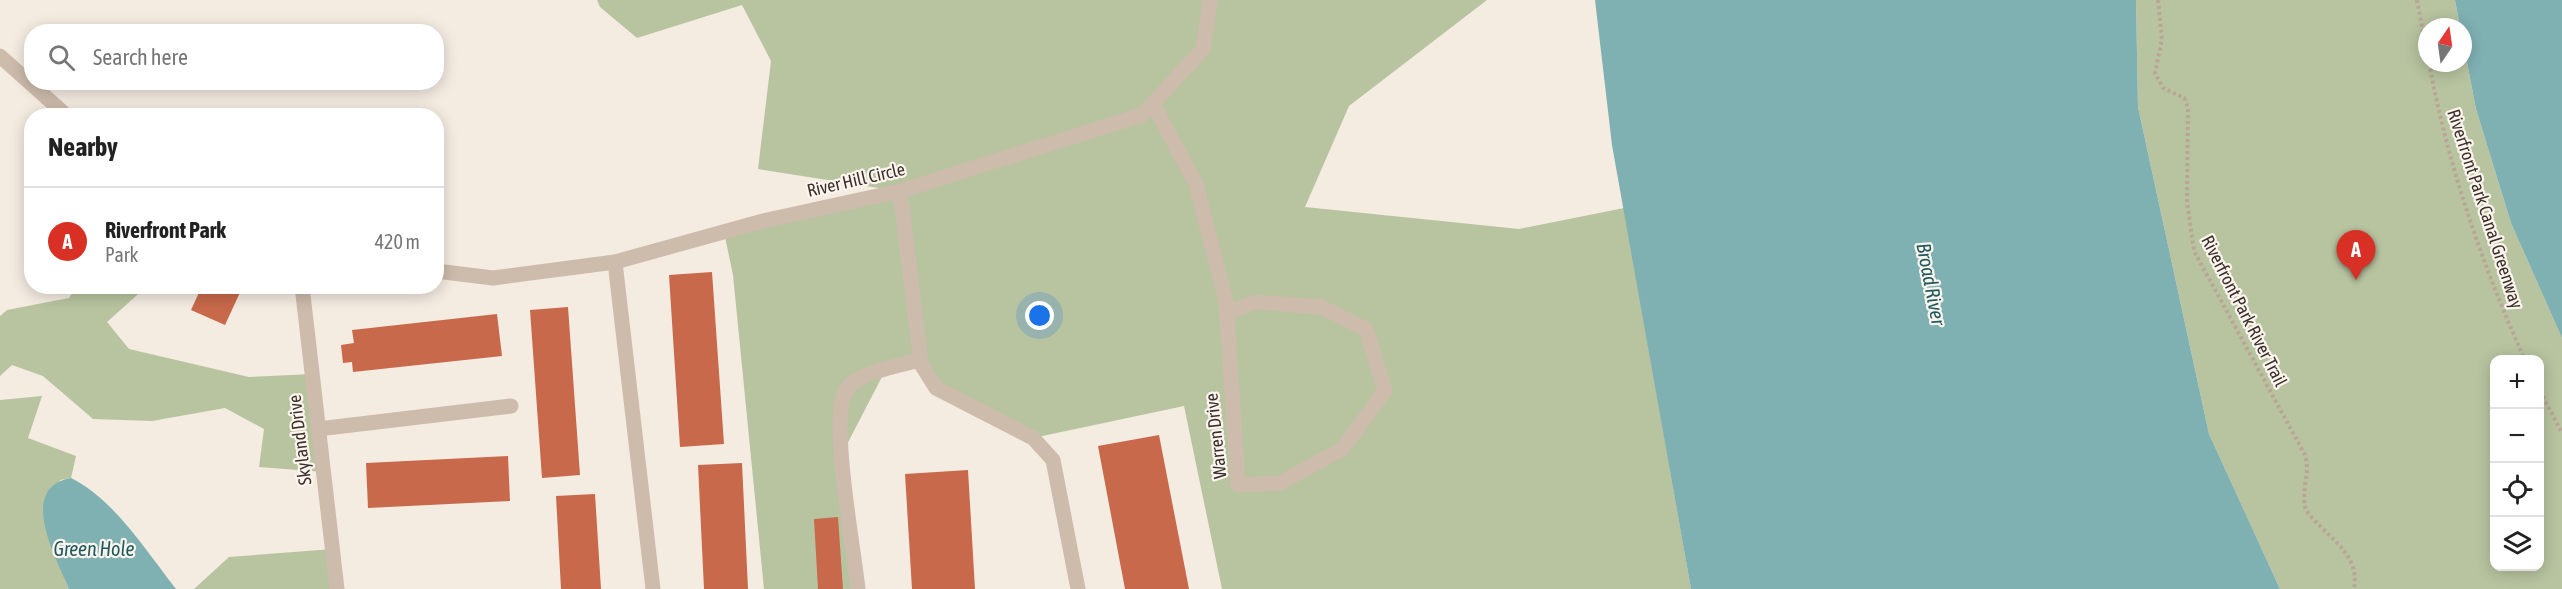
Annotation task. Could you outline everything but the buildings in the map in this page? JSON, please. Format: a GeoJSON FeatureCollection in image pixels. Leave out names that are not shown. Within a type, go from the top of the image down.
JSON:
{"type":"FeatureCollection","features":[{"type":"Feature","properties":{"kind":"street","name":"River Hill Circle"},"geometry":{"type":"LineString","coordinates":[[444,272],[493,278],[615,262],[763,221],[900,191],[1142,115],[1203,49],[1210,0]]}},
{"type":"Feature","properties":{"kind":"street"},"geometry":{"type":"LineString","coordinates":[[0,56],[24,77]]}},
{"type":"Feature","properties":{"kind":"street"},"geometry":{"type":"LineString","coordinates":[[38,90],[58,108]]}},
{"type":"Feature","properties":{"kind":"street","name":"Warren Drive"},"geometry":{"type":"LineString","coordinates":[[1153,104],[1196,184],[1226,313],[1238,485],[1280,483],[1342,449],[1385,391],[1366,329],[1321,307],[1256,302],[1226,313]]}},
{"type":"Feature","properties":{"kind":"street"},"geometry":{"type":"LineString","coordinates":[[900,191],[920,360],[936,388],[1033,438],[1053,460],[1078,589]]}},
{"type":"Feature","properties":{"kind":"street"},"geometry":{"type":"LineString","coordinates":[[615,262],[653,589]]}},
{"type":"Feature","properties":{"kind":"street","name":"Skyland Drive"},"geometry":{"type":"LineString","coordinates":[[303,294],[337,589]]}},
{"type":"Feature","properties":{"kind":"street"},"geometry":{"type":"LineString","coordinates":[[858,589],[839,422],[845,390],[860,378],[920,360]]}},
{"type":"Feature","properties":{"kind":"street"},"geometry":{"type":"LineString","coordinates":[[318,429],[511,406]]}},
{"type":"Feature","properties":{"kind":"path","name":"Riverfront Park River Trail"},"geometry":{"type":"LineString","coordinates":[[2158,0],[2162,39],[2155,73],[2163,88],[2184,98],[2188,107],[2187,202],[2189,232],[2194,251],[2305,455],[2308,472],[2304,504],[2306,510],[2352,559],[2357,577],[2354,589]]}},
{"type":"Feature","properties":{"kind":"path"},"geometry":{"type":"LineString","coordinates":[[2417,0],[2420,18]]}},
{"type":"Feature","properties":{"kind":"path","name":"Riverfront Park Canal Greenway"},"geometry":{"type":"LineString","coordinates":[[2431,72],[2436,101],[2461,191],[2498,301],[2523,355]]}},
{"type":"Feature","properties":{"kind":"path"},"geometry":{"type":"LineString","coordinates":[[2544,399],[2562,433]]}},
{"type":"Feature","properties":{"kind":"green space"},"geometry":{"type":"Polygon","coordinates":[[[597,0],[1487,0],[1349,106],[1305,207],[1519,229],[1624,208],[1691,589],[1222,589],[1184,406],[1033,438],[936,388],[920,364],[886,369],[842,454],[858,589],[764,589],[733,275],[724,232],[898,191],[758,169],[771,61],[742,5],[637,38],[600,7],[597,0]]]}},
{"type":"Feature","properties":{"kind":"green space"},"geometry":{"type":"Polygon","coordinates":[[[2136,0],[2455,0],[2458,18],[2418,18],[2418,72],[2469,72],[2476,109],[2511,223],[2562,338],[2562,589],[2280,589],[2209,434],[2138,107],[2136,0]]]}},
{"type":"Feature","properties":{"kind":"green space"},"geometry":{"type":"Polygon","coordinates":[[[72,294],[138,294],[107,322],[129,349],[249,377],[312,374],[324,472],[259,467],[264,429],[225,408],[152,421],[93,419],[43,376],[12,365],[0,376],[0,316],[7,310],[69,298],[72,294]]]}},
{"type":"Feature","properties":{"kind":"green space"},"geometry":{"type":"Polygon","coordinates":[[[42,396],[28,438],[76,456],[71,478],[60,480],[65,580],[69,589],[0,589],[0,400],[42,396]]]}},
{"type":"Feature","properties":{"kind":"green space"},"geometry":{"type":"Polygon","coordinates":[[[333,549],[337,589],[194,589],[229,557],[333,549]]]}},
{"type":"Feature","properties":{"kind":"water","name":"Broad River"},"geometry":{"type":"Polygon","coordinates":[[[1595,0],[2136,0],[2138,107],[2209,434],[2280,589],[1691,589],[1612,145],[1595,0]]]}},
{"type":"Feature","properties":{"kind":"water"},"geometry":{"type":"Polygon","coordinates":[[[2455,0],[2562,0],[2562,338],[2511,223],[2476,109],[2469,72],[2472,72],[2472,18],[2458,18],[2455,0]]]}},
{"type":"Feature","properties":{"kind":"water","name":"Green Hole"},"geometry":{"type":"Polygon","coordinates":[[[71,478],[102,499],[116,513],[176,589],[69,589],[50,543],[43,510],[46,495],[55,484],[71,478]]]}},
{"type":"Feature","properties":{"kind":"place","name":"Riverfront Park"},"geometry":{"type":"Point","coordinates":[2356,280]}}]}
